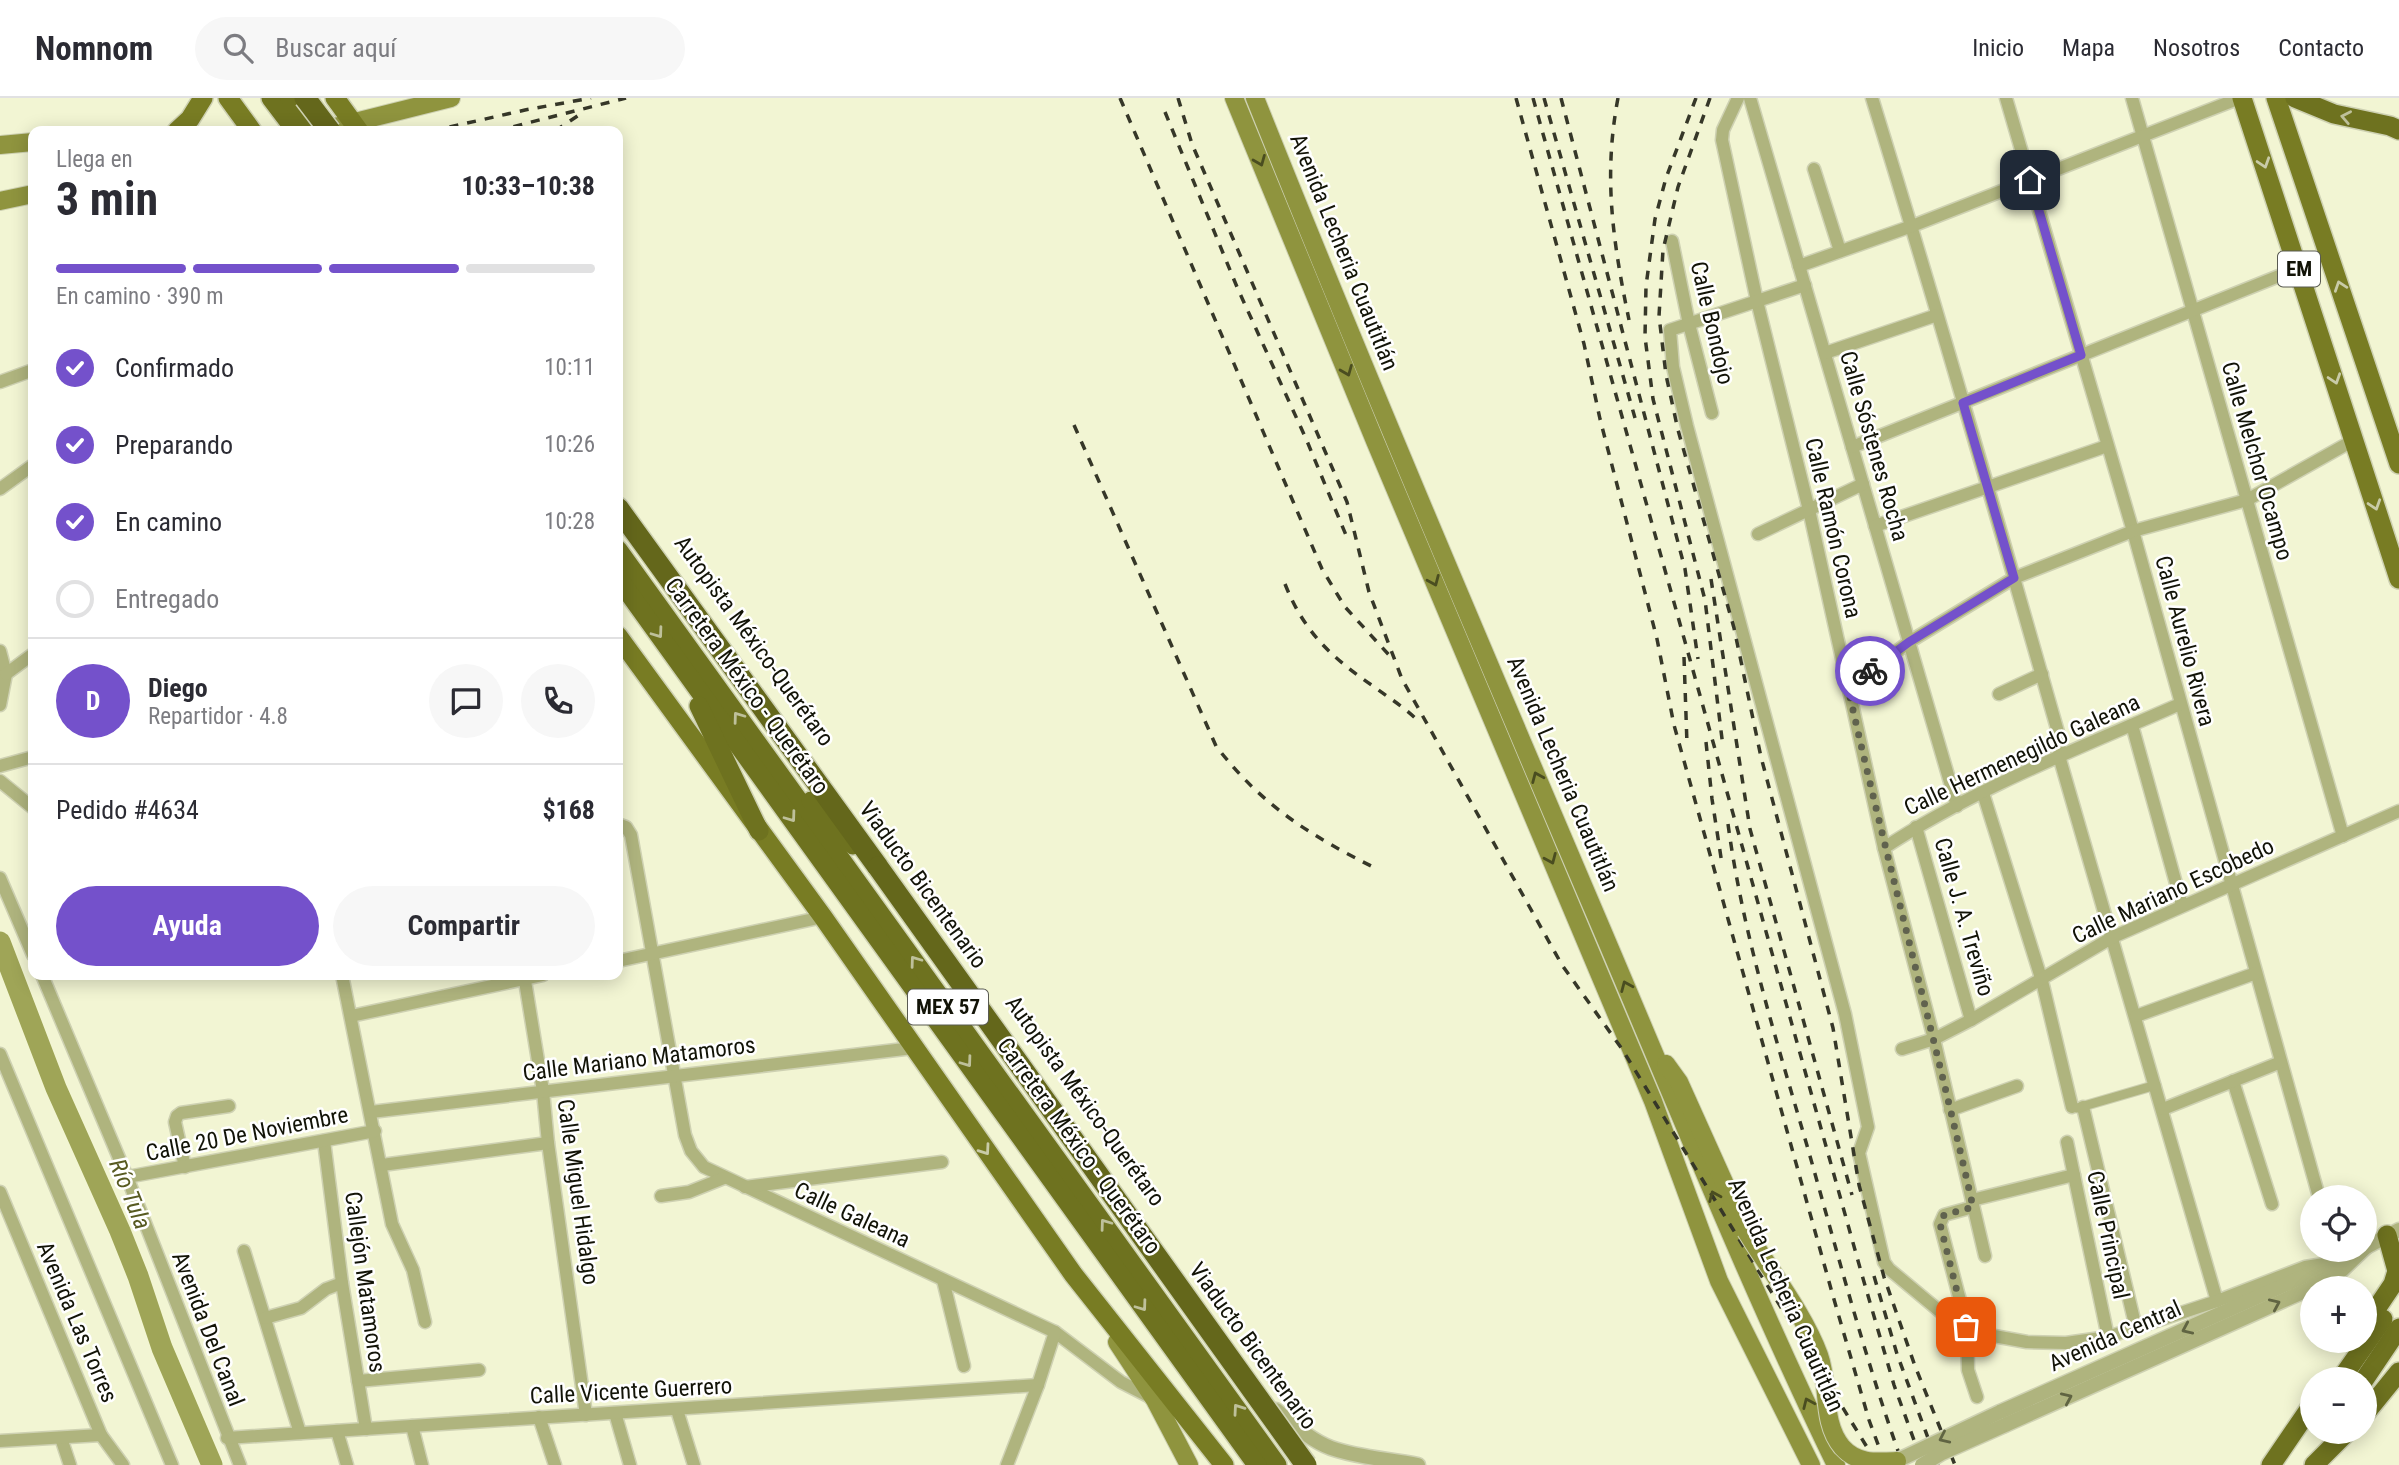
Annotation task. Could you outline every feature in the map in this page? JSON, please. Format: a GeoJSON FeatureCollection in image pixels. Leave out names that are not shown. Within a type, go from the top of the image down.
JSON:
{"type":"FeatureCollection","features":[{"type":"Feature","properties":{"kind":"highway"},"geometry":{"type":"LineString","coordinates":[[305,98],[326,126]]}},
{"type":"Feature","properties":{"kind":"highway"},"geometry":{"type":"LineString","coordinates":[[320,98],[350,126]]}},
{"type":"Feature","properties":{"kind":"highway"},"geometry":{"type":"LineString","coordinates":[[2295,98],[2334,114],[2399,130]]}},
{"type":"Feature","properties":{"kind":"highway"},"geometry":{"type":"LineString","coordinates":[[278,99],[293,126]]}},
{"type":"Feature","properties":{"kind":"highway"},"geometry":{"type":"LineString","coordinates":[[278,99],[311,126]]}},
{"type":"Feature","properties":{"kind":"highway","name":"Viaducto Bicentenario"},"geometry":{"type":"LineString","coordinates":[[623,515],[914,913],[1306,1465]]}},
{"type":"Feature","properties":{"kind":"highway","name":"Carretera México - Querétaro"},"geometry":{"type":"LineString","coordinates":[[623,557],[1277,1465]]}},
{"type":"Feature","properties":{"kind":"highway","name":"Carretera México - Querétaro"},"geometry":{"type":"LineString","coordinates":[[623,585],[1257,1465]]}},
{"type":"Feature","properties":{"kind":"highway"},"geometry":{"type":"LineString","coordinates":[[676,658],[760,831]]}},
{"type":"Feature","properties":{"kind":"highway"},"geometry":{"type":"LineString","coordinates":[[759,745],[914,913]]}},
{"type":"Feature","properties":{"kind":"highway"},"geometry":{"type":"LineString","coordinates":[[1067,1118],[1189,1340]]}},
{"type":"Feature","properties":{"kind":"highway"},"geometry":{"type":"LineString","coordinates":[[2348,1367],[2392,1296],[2397,1271],[2393,1233]]}},
{"type":"Feature","properties":{"kind":"highway"},"geometry":{"type":"LineString","coordinates":[[2377,1313],[2392,1296]]}},
{"type":"Feature","properties":{"kind":"highway"},"geometry":{"type":"LineString","coordinates":[[2373,1367],[2399,1328]]}},
{"type":"Feature","properties":{"kind":"highway"},"geometry":{"type":"LineString","coordinates":[[2377,1400],[2399,1375]]}},
{"type":"Feature","properties":{"kind":"highway"},"geometry":{"type":"LineString","coordinates":[[2271,1465],[2300,1423]]}},
{"type":"Feature","properties":{"kind":"highway"},"geometry":{"type":"LineString","coordinates":[[2282,1465],[2300,1439]]}},
{"type":"Feature","properties":{"kind":"highway"},"geometry":{"type":"LineString","coordinates":[[2307,1465],[2322,1444]]}},
{"type":"Feature","properties":{"kind":"highway"},"geometry":{"type":"LineString","coordinates":[[2314,1465],[2335,1444]]}},
{"type":"Feature","properties":{"kind":"main road"},"geometry":{"type":"LineString","coordinates":[[182,126],[203,98]]}},
{"type":"Feature","properties":{"kind":"main road"},"geometry":{"type":"LineString","coordinates":[[228,98],[248,126]]}},
{"type":"Feature","properties":{"kind":"main road"},"geometry":{"type":"LineString","coordinates":[[335,98],[351,126]]}},
{"type":"Feature","properties":{"kind":"main road"},"geometry":{"type":"LineString","coordinates":[[359,126],[451,98]]}},
{"type":"Feature","properties":{"kind":"main road","name":"Avenida Lecheria Cuautitlán"},"geometry":{"type":"LineString","coordinates":[[1234,98],[1649,1039],[1721,1212],[1836,1465]]}},
{"type":"Feature","properties":{"kind":"main road","name":"Avenida Lecheria Cuautitlán"},"geometry":{"type":"LineString","coordinates":[[1255,98],[1383,438],[1653,1101],[1719,1281],[1811,1465]]}},
{"type":"Feature","properties":{"kind":"main road","name":"EM"},"geometry":{"type":"LineString","coordinates":[[2241,98],[2399,579]]}},
{"type":"Feature","properties":{"kind":"main road","name":"EM"},"geometry":{"type":"LineString","coordinates":[[2276,98],[2392,426],[2399,464]]}},
{"type":"Feature","properties":{"kind":"main road"},"geometry":{"type":"LineString","coordinates":[[0,145],[28,142]]}},
{"type":"Feature","properties":{"kind":"main road"},"geometry":{"type":"LineString","coordinates":[[0,201],[28,195]]}},
{"type":"Feature","properties":{"kind":"main road","name":"Autopista México-Querétaro"},"geometry":{"type":"LineString","coordinates":[[623,501],[914,913],[1139,1214],[1317,1465]]}},
{"type":"Feature","properties":{"kind":"main road"},"geometry":{"type":"LineString","coordinates":[[623,643],[823,917],[1073,1274],[1155,1399],[1189,1465]]}},
{"type":"Feature","properties":{"kind":"main road"},"geometry":{"type":"LineString","coordinates":[[1649,1039],[1679,1082],[1746,1231],[1816,1347],[1823,1370],[1830,1422],[1836,1439],[1858,1459],[1892,1463]]}},
{"type":"Feature","properties":{"kind":"main road"},"geometry":{"type":"LineString","coordinates":[[1073,1274],[1224,1465]]}},
{"type":"Feature","properties":{"kind":"street","name":"Calle Ramón Corona"},"geometry":{"type":"LineString","coordinates":[[1738,98],[1723,130],[1722,140],[1757,301],[1809,510],[1884,848],[1934,1039],[1985,1256]]}},
{"type":"Feature","properties":{"kind":"street","name":"Calle Sóstenes Rocha"},"geometry":{"type":"LineString","coordinates":[[1750,98],[1957,806]]}},
{"type":"Feature","properties":{"kind":"street"},"geometry":{"type":"LineString","coordinates":[[1872,98],[1912,226],[2042,674],[2060,739],[2059,756],[2217,1301]]}},
{"type":"Feature","properties":{"kind":"street","name":"Calle Aurelio Rivera"},"geometry":{"type":"LineString","coordinates":[[2006,98],[2133,531],[2316,1185]]}},
{"type":"Feature","properties":{"kind":"street","name":"Calle Melchor Ocampo"},"geometry":{"type":"LineString","coordinates":[[2132,98],[2343,836]]}},
{"type":"Feature","properties":{"kind":"street"},"geometry":{"type":"LineString","coordinates":[[1799,266],[1912,226],[2241,98]]}},
{"type":"Feature","properties":{"kind":"street"},"geometry":{"type":"LineString","coordinates":[[1814,169],[1840,251]]}},
{"type":"Feature","properties":{"kind":"street","name":"Calle Bondojo"},"geometry":{"type":"LineString","coordinates":[[1672,242],[1689,324],[1712,413]]}},
{"type":"Feature","properties":{"kind":"street"},"geometry":{"type":"LineString","coordinates":[[1852,447],[2299,268]]}},
{"type":"Feature","properties":{"kind":"street"},"geometry":{"type":"LineString","coordinates":[[1804,285],[1670,330],[1673,367],[1686,426],[1845,1014],[1868,1127],[1859,1153],[1884,1262],[1895,1277],[1943,1314],[1966,1327],[2027,1342],[2066,1343],[2108,1337],[2217,1301],[2319,1262]]}},
{"type":"Feature","properties":{"kind":"street"},"geometry":{"type":"LineString","coordinates":[[1825,353],[1937,315]]}},
{"type":"Feature","properties":{"kind":"street"},"geometry":{"type":"LineString","coordinates":[[0,382],[28,372]]}},
{"type":"Feature","properties":{"kind":"street"},"geometry":{"type":"LineString","coordinates":[[1848,688],[1909,642],[2014,578],[2133,531],[2246,500],[2354,440]]}},
{"type":"Feature","properties":{"kind":"street"},"geometry":{"type":"LineString","coordinates":[[1875,526],[2107,446]]}},
{"type":"Feature","properties":{"kind":"street"},"geometry":{"type":"LineString","coordinates":[[0,489],[28,469]]}},
{"type":"Feature","properties":{"kind":"street"},"geometry":{"type":"LineString","coordinates":[[1758,534],[1863,484]]}},
{"type":"Feature","properties":{"kind":"street"},"geometry":{"type":"LineString","coordinates":[[0,651],[6,674],[0,705]]}},
{"type":"Feature","properties":{"kind":"street"},"geometry":{"type":"LineString","coordinates":[[6,674],[28,658]]}},
{"type":"Feature","properties":{"kind":"street"},"geometry":{"type":"LineString","coordinates":[[1999,694],[2042,674]]}},
{"type":"Feature","properties":{"kind":"street","name":"Calle Hermenegildo Galeana"},"geometry":{"type":"LineString","coordinates":[[1884,848],[1916,827],[2059,756],[2180,705]]}},
{"type":"Feature","properties":{"kind":"street"},"geometry":{"type":"LineString","coordinates":[[2132,726],[2182,905]]}},
{"type":"Feature","properties":{"kind":"street"},"geometry":{"type":"LineString","coordinates":[[0,766],[28,758]]}},
{"type":"Feature","properties":{"kind":"street"},"geometry":{"type":"LineString","coordinates":[[0,781],[28,804]]}},
{"type":"Feature","properties":{"kind":"street"},"geometry":{"type":"LineString","coordinates":[[1983,793],[2042,981],[2136,1328]]}},
{"type":"Feature","properties":{"kind":"street","name":"Calle Mariano Escobedo"},"geometry":{"type":"LineString","coordinates":[[1902,1049],[1934,1039],[1971,1020],[2042,981],[2113,937],[2399,811]]}},
{"type":"Feature","properties":{"kind":"street","name":"Calle Galeana"},"geometry":{"type":"LineString","coordinates":[[623,826],[631,835],[685,1135],[691,1152],[704,1167],[1055,1332],[1121,1382],[1155,1399],[1175,1403]]}},
{"type":"Feature","properties":{"kind":"street","name":"Calle J. A. Treviño"},"geometry":{"type":"LineString","coordinates":[[1916,827],[1971,1020]]}},
{"type":"Feature","properties":{"kind":"street"},"geometry":{"type":"LineString","coordinates":[[0,878],[28,943]]}},
{"type":"Feature","properties":{"kind":"street"},"geometry":{"type":"LineString","coordinates":[[623,960],[823,917]]}},
{"type":"Feature","properties":{"kind":"street"},"geometry":{"type":"LineString","coordinates":[[2136,1016],[2256,973]]}},
{"type":"Feature","properties":{"kind":"street","name":"Avenida Del Canal"},"geometry":{"type":"LineString","coordinates":[[44,980],[127,1177],[227,1438],[240,1465]]}},
{"type":"Feature","properties":{"kind":"street"},"geometry":{"type":"LineString","coordinates":[[343,980],[392,1224],[413,1270],[425,1322]]}},
{"type":"Feature","properties":{"kind":"street"},"geometry":{"type":"LineString","coordinates":[[351,1016],[507,980]]}},
{"type":"Feature","properties":{"kind":"street","name":"Calle Miguel Hidalgo"},"geometry":{"type":"LineString","coordinates":[[525,980],[543,1091],[586,1415]]}},
{"type":"Feature","properties":{"kind":"street","name":"Calle Mariano Matamoros"},"geometry":{"type":"LineString","coordinates":[[371,1112],[913,1048]]}},
{"type":"Feature","properties":{"kind":"street"},"geometry":{"type":"LineString","coordinates":[[0,1055],[172,1465]]}},
{"type":"Feature","properties":{"kind":"street"},"geometry":{"type":"LineString","coordinates":[[2163,1109],[2281,1062]]}},
{"type":"Feature","properties":{"kind":"street"},"geometry":{"type":"LineString","coordinates":[[2233,1081],[2272,1204]]}},
{"type":"Feature","properties":{"kind":"street"},"geometry":{"type":"LineString","coordinates":[[2077,1107],[2156,1085]]}},
{"type":"Feature","properties":{"kind":"street"},"geometry":{"type":"LineString","coordinates":[[1951,1110],[2017,1086]]}},
{"type":"Feature","properties":{"kind":"street"},"geometry":{"type":"LineString","coordinates":[[185,1167],[175,1122],[177,1116],[181,1113],[229,1106]]}},
{"type":"Feature","properties":{"kind":"street","name":"Calle 20 De Noviembre"},"geometry":{"type":"LineString","coordinates":[[127,1177],[375,1131]]}},
{"type":"Feature","properties":{"kind":"street","name":"Callejón Matamoros"},"geometry":{"type":"LineString","coordinates":[[324,1141],[342,1283],[366,1429]]}},
{"type":"Feature","properties":{"kind":"street","name":"Calle Principal"},"geometry":{"type":"LineString","coordinates":[[2067,1142],[2108,1337]]}},
{"type":"Feature","properties":{"kind":"street"},"geometry":{"type":"LineString","coordinates":[[382,1166],[548,1143]]}},
{"type":"Feature","properties":{"kind":"street"},"geometry":{"type":"LineString","coordinates":[[744,1187],[942,1162]]}},
{"type":"Feature","properties":{"kind":"street"},"geometry":{"type":"LineString","coordinates":[[1977,1397],[1968,1370],[1966,1327],[1940,1224],[1941,1218],[1973,1203],[2074,1175]]}},
{"type":"Feature","properties":{"kind":"street"},"geometry":{"type":"LineString","coordinates":[[661,1196],[689,1192],[724,1178]]}},
{"type":"Feature","properties":{"kind":"street","name":"Avenida Las Torres"},"geometry":{"type":"LineString","coordinates":[[0,1192],[102,1435],[123,1465]]}},
{"type":"Feature","properties":{"kind":"street","name":"Avenida Central"},"geometry":{"type":"LineString","coordinates":[[2377,1241],[2393,1233]]}},
{"type":"Feature","properties":{"kind":"street"},"geometry":{"type":"LineString","coordinates":[[244,1251],[300,1433]]}},
{"type":"Feature","properties":{"kind":"street","name":"Avenida Central"},"geometry":{"type":"LineString","coordinates":[[1922,1465],[2003,1419],[2324,1262]]}},
{"type":"Feature","properties":{"kind":"street","name":"Avenida Central"},"geometry":{"type":"LineString","coordinates":[[1892,1463],[2003,1419],[2309,1289],[2342,1270],[2350,1262]]}},
{"type":"Feature","properties":{"kind":"street"},"geometry":{"type":"LineString","coordinates":[[943,1280],[964,1366]]}},
{"type":"Feature","properties":{"kind":"street"},"geometry":{"type":"LineString","coordinates":[[265,1318],[294,1311],[326,1289],[342,1283]]}},
{"type":"Feature","properties":{"kind":"street"},"geometry":{"type":"LineString","coordinates":[[1007,1465],[1055,1332]]}},
{"type":"Feature","properties":{"kind":"street"},"geometry":{"type":"LineString","coordinates":[[358,1381],[479,1370]]}},
{"type":"Feature","properties":{"kind":"street","name":"Calle Vicente Guerrero"},"geometry":{"type":"LineString","coordinates":[[227,1438],[1038,1385]]}},
{"type":"Feature","properties":{"kind":"street"},"geometry":{"type":"LineString","coordinates":[[677,1410],[694,1465]]}},
{"type":"Feature","properties":{"kind":"street"},"geometry":{"type":"LineString","coordinates":[[1276,1410],[1307,1435],[1329,1447],[1410,1464]]}},
{"type":"Feature","properties":{"kind":"street"},"geometry":{"type":"LineString","coordinates":[[615,1413],[631,1465]]}},
{"type":"Feature","properties":{"kind":"street"},"geometry":{"type":"LineString","coordinates":[[539,1417],[555,1465]]}},
{"type":"Feature","properties":{"kind":"street"},"geometry":{"type":"LineString","coordinates":[[412,1426],[422,1465]]}},
{"type":"Feature","properties":{"kind":"street"},"geometry":{"type":"LineString","coordinates":[[337,1431],[347,1465]]}},
{"type":"Feature","properties":{"kind":"street"},"geometry":{"type":"LineString","coordinates":[[0,1441],[102,1435]]}},
{"type":"Feature","properties":{"kind":"street"},"geometry":{"type":"LineString","coordinates":[[61,1438],[70,1465]]}},
{"type":"Feature","properties":{"kind":"waterway","name":"Río Tula"},"geometry":{"type":"LineString","coordinates":[[0,942],[56,1088],[120,1231],[162,1348],[212,1465]]}},
{"type":"Feature","properties":{"kind":"railway"},"geometry":{"type":"LineString","coordinates":[[454,126],[591,98]]}},
{"type":"Feature","properties":{"kind":"railway"},"geometry":{"type":"LineString","coordinates":[[516,126],[626,98]]}},
{"type":"Feature","properties":{"kind":"railway"},"geometry":{"type":"LineString","coordinates":[[1120,98],[1322,569],[1345,607],[1390,656]]}},
{"type":"Feature","properties":{"kind":"railway"},"geometry":{"type":"LineString","coordinates":[[1178,98],[1192,144],[1347,502],[1369,592],[1402,679],[1562,965],[1622,1049],[1878,1465]]}},
{"type":"Feature","properties":{"kind":"railway"},"geometry":{"type":"LineString","coordinates":[[1516,98],[1584,344],[1600,419],[1657,639],[1674,725],[1833,1296],[1869,1420],[1883,1458]]}},
{"type":"Feature","properties":{"kind":"railway"},"geometry":{"type":"LineString","coordinates":[[1533,98],[1862,1275],[1894,1385],[1923,1465]]}},
{"type":"Feature","properties":{"kind":"railway"},"geometry":{"type":"LineString","coordinates":[[1544,98],[1635,418]]}},
{"type":"Feature","properties":{"kind":"railway"},"geometry":{"type":"LineString","coordinates":[[1561,98],[1685,569],[1698,659]]}},
{"type":"Feature","properties":{"kind":"railway"},"geometry":{"type":"LineString","coordinates":[[1618,98],[1611,155],[1612,209],[1618,264],[1629,320]]}},
{"type":"Feature","properties":{"kind":"railway"},"geometry":{"type":"LineString","coordinates":[[1696,98],[1666,178],[1655,219],[1646,286],[1645,337],[1653,399],[1705,600],[1723,747]]}},
{"type":"Feature","properties":{"kind":"railway"},"geometry":{"type":"LineString","coordinates":[[1710,98],[1678,187],[1663,250],[1659,316],[1666,375],[1678,430],[1734,628],[1761,757],[1833,1028],[1859,1185],[1884,1277],[1915,1366],[1955,1465]]}},
{"type":"Feature","properties":{"kind":"railway"},"geometry":{"type":"LineString","coordinates":[[1165,112],[1237,287],[1307,441],[1348,540]]}},
{"type":"Feature","properties":{"kind":"railway"},"geometry":{"type":"LineString","coordinates":[[562,126],[579,115]]}},
{"type":"Feature","properties":{"kind":"railway"},"geometry":{"type":"LineString","coordinates":[[1074,425],[1216,746],[1270,803],[1331,845],[1379,870]]}},
{"type":"Feature","properties":{"kind":"railway"},"geometry":{"type":"LineString","coordinates":[[1711,579],[1750,829],[1852,1195]]}},
{"type":"Feature","properties":{"kind":"railway"},"geometry":{"type":"LineString","coordinates":[[1285,584],[1301,616],[1320,642],[1344,665],[1420,723]]}},
{"type":"Feature","properties":{"kind":"railway"},"geometry":{"type":"LineString","coordinates":[[1684,657],[1687,744]]}},
{"type":"Feature","properties":{"kind":"railway"},"geometry":{"type":"LineString","coordinates":[[1706,742],[1722,864]]}},
{"type":"Feature","properties":{"kind":"railway"},"geometry":{"type":"LineString","coordinates":[[1728,824],[1742,907],[1773,1028],[1865,1348],[1903,1465]]}},
{"type":"Feature","properties":{"kind":"railway"},"geometry":{"type":"LineString","coordinates":[[1874,1276],[1897,1354],[1938,1465]]}},
{"type":"Feature","properties":{"kind":"way so far"},"geometry":{"type":"LineString","coordinates":[[1870,671],[1848,688],[1884,848],[1934,1039],[1973,1207],[1944,1215],[1940,1224],[1966,1327]]}},
{"type":"Feature","properties":{"kind":"route"},"geometry":{"type":"LineString","coordinates":[[1870,671],[1909,642],[2014,578],[1963,403],[2081,355],[2030,180]]}}]}
